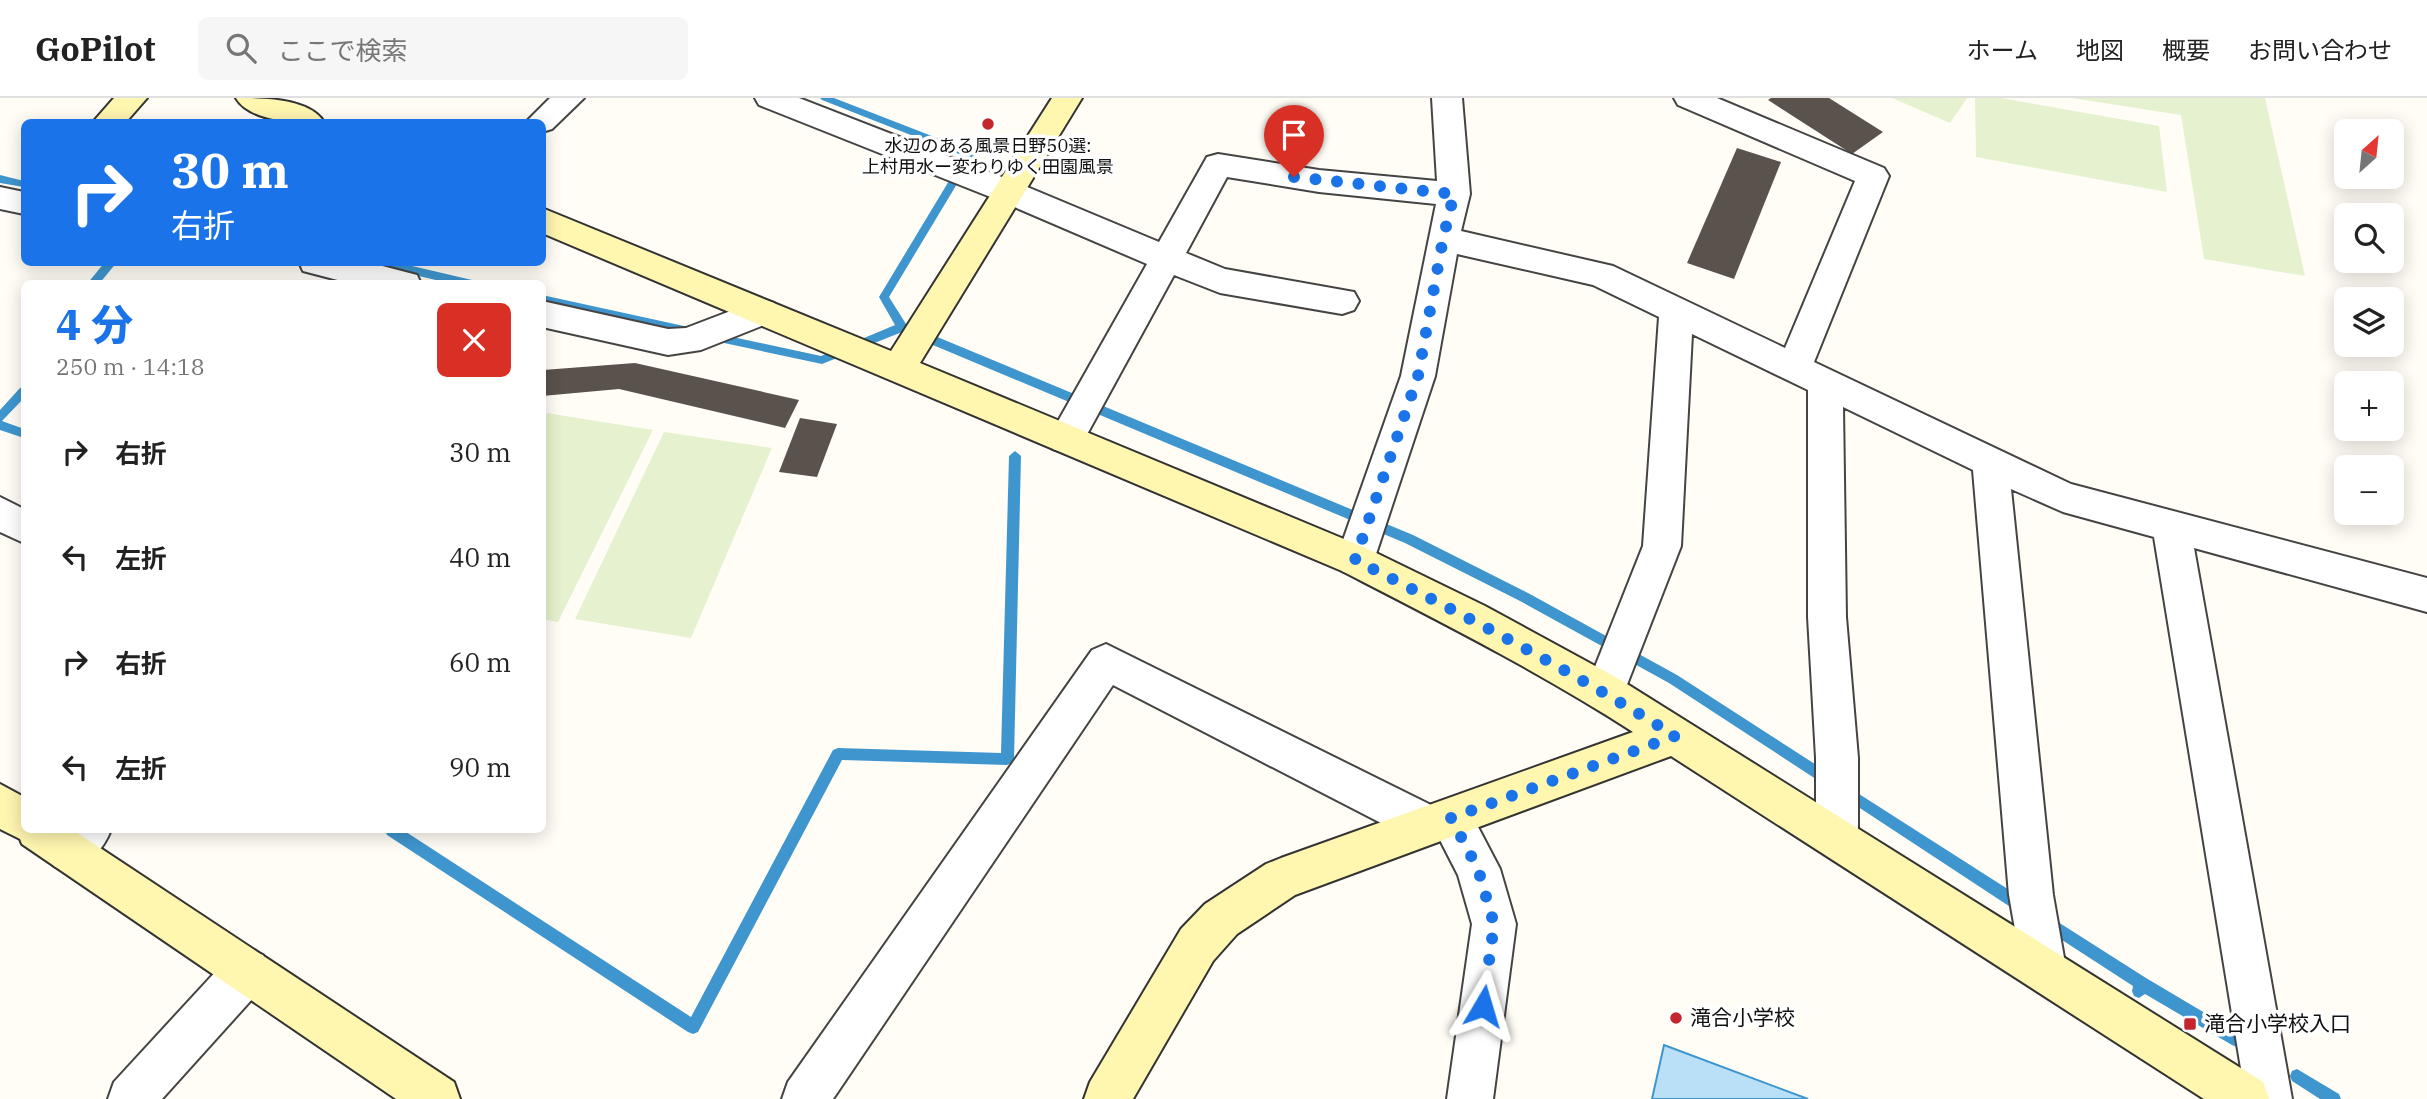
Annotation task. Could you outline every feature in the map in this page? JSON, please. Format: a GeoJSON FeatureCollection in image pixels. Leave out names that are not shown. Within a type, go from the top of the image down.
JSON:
{"type":"FeatureCollection","features":[{"type":"Feature","properties":{"kind":"street"},"geometry":{"type":"LineString","coordinates":[[111,119],[132,98]]}},
{"type":"Feature","properties":{"kind":"street"},"geometry":{"type":"LineString","coordinates":[[251,98],[302,119]]}},
{"type":"Feature","properties":{"kind":"street"},"geometry":{"type":"LineString","coordinates":[[544,119],[569,98]]}},
{"type":"Feature","properties":{"kind":"street"},"geometry":{"type":"LineString","coordinates":[[770,98],[1009,192],[1220,281],[1342,301]]}},
{"type":"Feature","properties":{"kind":"street"},"geometry":{"type":"LineString","coordinates":[[914,345],[1067,98]]}},
{"type":"Feature","properties":{"kind":"street"},"geometry":{"type":"LineString","coordinates":[[1365,536],[1418,376],[1454,194],[1446,98]]}},
{"type":"Feature","properties":{"kind":"street"},"geometry":{"type":"LineString","coordinates":[[1689,98],[1873,176],[1810,376],[1837,758],[1837,818]]}},
{"type":"Feature","properties":{"kind":"street"},"geometry":{"type":"LineString","coordinates":[[1078,415],[1218,165],[1319,181],[1454,194]]}},
{"type":"Feature","properties":{"kind":"street"},"geometry":{"type":"LineString","coordinates":[[0,198],[21,202]]}},
{"type":"Feature","properties":{"kind":"street"},"geometry":{"type":"LineString","coordinates":[[546,222],[762,312],[914,345],[1365,536],[1471,618],[1616,664],[1675,736],[1837,818],[2044,970],[2246,1099]]}},
{"type":"Feature","properties":{"kind":"street"},"geometry":{"type":"LineString","coordinates":[[1443,239],[1601,275],[2063,497],[2427,595]]}},
{"type":"Feature","properties":{"kind":"street"},"geometry":{"type":"LineString","coordinates":[[330,266],[384,280]]}},
{"type":"Feature","properties":{"kind":"street"},"geometry":{"type":"LineString","coordinates":[[1616,664],[1662,545],[1675,311]]}},
{"type":"Feature","properties":{"kind":"street"},"geometry":{"type":"LineString","coordinates":[[546,315],[668,342],[689,341],[762,312]]}},
{"type":"Feature","properties":{"kind":"street"},"geometry":{"type":"LineString","coordinates":[[1990,461],[2033,911],[2044,970]]}},
{"type":"Feature","properties":{"kind":"street"},"geometry":{"type":"LineString","coordinates":[[0,512],[21,526]]}},
{"type":"Feature","properties":{"kind":"street"},"geometry":{"type":"LineString","coordinates":[[2171,526],[2269,1099]]}},
{"type":"Feature","properties":{"kind":"street"},"geometry":{"type":"LineString","coordinates":[[805,1099],[1106,662],[1439,822],[1478,869],[1494,924],[1471,1099]]}},
{"type":"Feature","properties":{"kind":"street"},"geometry":{"type":"LineString","coordinates":[[1107,1099],[1196,945],[1221,919],[1281,879],[1675,736]]}},
{"type":"Feature","properties":{"kind":"street"},"geometry":{"type":"LineString","coordinates":[[0,804],[21,819]]}},
{"type":"Feature","properties":{"kind":"street"},"geometry":{"type":"LineString","coordinates":[[66,837],[247,971],[437,1099]]}},
{"type":"Feature","properties":{"kind":"street"},"geometry":{"type":"LineString","coordinates":[[131,1099],[247,971]]}},
{"type":"Feature","properties":{"kind":"green space"},"geometry":{"type":"Polygon","coordinates":[[[1892,98],[1967,98],[1950,123],[1892,98]]]}},
{"type":"Feature","properties":{"kind":"green space"},"geometry":{"type":"Polygon","coordinates":[[[1975,98],[2001,98],[2159,126],[2167,192],[1976,157],[1975,98]]]}},
{"type":"Feature","properties":{"kind":"green space"},"geometry":{"type":"Polygon","coordinates":[[[2072,98],[2265,98],[2305,276],[2204,259],[2181,115],[2072,98]]]}},
{"type":"Feature","properties":{"kind":"green space"},"geometry":{"type":"Polygon","coordinates":[[[546,415],[653,430],[558,622],[546,620],[546,415]]]}},
{"type":"Feature","properties":{"kind":"green space"},"geometry":{"type":"Polygon","coordinates":[[[664,432],[772,448],[691,638],[575,619],[664,432]]]}},
{"type":"Feature","properties":{"kind":"water"},"geometry":{"type":"Polygon","coordinates":[[[1664,1045],[1808,1099],[1652,1099],[1664,1045]]]}},
{"type":"Feature","properties":{"kind":"building"},"geometry":{"type":"Polygon","coordinates":[[[1829,98],[1883,132],[1852,154],[1768,100],[1829,98]]]}},
{"type":"Feature","properties":{"kind":"building"},"geometry":{"type":"Polygon","coordinates":[[[1737,148],[1781,162],[1734,279],[1687,263],[1737,148]]]}},
{"type":"Feature","properties":{"kind":"building"},"geometry":{"type":"Polygon","coordinates":[[[635,363],[799,400],[785,428],[619,389],[546,396],[546,370],[635,363]]]}},
{"type":"Feature","properties":{"kind":"building"},"geometry":{"type":"Polygon","coordinates":[[[800,418],[837,424],[817,477],[779,472],[800,418]]]}},
{"type":"Feature","properties":{"kind":"waterway"},"geometry":{"type":"LineString","coordinates":[[825,98],[970,154],[884,297],[902,327]]}},
{"type":"Feature","properties":{"kind":"waterway"},"geometry":{"type":"LineString","coordinates":[[0,179],[21,184]]}},
{"type":"Feature","properties":{"kind":"waterway"},"geometry":{"type":"LineString","coordinates":[[96,280],[108,266]]}},
{"type":"Feature","properties":{"kind":"waterway"},"geometry":{"type":"LineString","coordinates":[[393,266],[455,280]]}},
{"type":"Feature","properties":{"kind":"waterway"},"geometry":{"type":"LineString","coordinates":[[546,300],[693,332]]}},
{"type":"Feature","properties":{"kind":"waterway"},"geometry":{"type":"LineString","coordinates":[[714,337],[822,360],[902,327]]}},
{"type":"Feature","properties":{"kind":"waterway"},"geometry":{"type":"LineString","coordinates":[[902,327],[1409,539],[1524,597],[1673,679],[1830,781]]}},
{"type":"Feature","properties":{"kind":"waterway"},"geometry":{"type":"LineString","coordinates":[[0,417],[21,394]]}},
{"type":"Feature","properties":{"kind":"waterway"},"geometry":{"type":"LineString","coordinates":[[0,425],[21,432]]}},
{"type":"Feature","properties":{"kind":"waterway"},"geometry":{"type":"LineString","coordinates":[[397,833],[693,1027],[838,754],[1007,759],[1015,456]]}},
{"type":"Feature","properties":{"kind":"waterway"},"geometry":{"type":"LineString","coordinates":[[1845,791],[2023,907]]}},
{"type":"Feature","properties":{"kind":"waterway"},"geometry":{"type":"LineString","coordinates":[[2047,922],[2141,983]]}},
{"type":"Feature","properties":{"kind":"waterway"},"geometry":{"type":"LineString","coordinates":[[2139,991],[2141,983]]}},
{"type":"Feature","properties":{"kind":"waterway"},"geometry":{"type":"LineString","coordinates":[[2141,983],[2237,1040]]}},
{"type":"Feature","properties":{"kind":"waterway"},"geometry":{"type":"LineString","coordinates":[[2297,1076],[2334,1099]]}},
{"type":"Feature","properties":{"kind":"place","name":"水辺のある風景日野50選: 上村用水ー変わりゆく田園風景"},"geometry":{"type":"Point","coordinates":[988,124]}},
{"type":"Feature","properties":{"kind":"place","name":"滝合小学校"},"geometry":{"type":"Point","coordinates":[1676,1018]}},
{"type":"Feature","properties":{"kind":"place","name":"滝合小学校入口"},"geometry":{"type":"Point","coordinates":[2190,1024]}},
{"type":"Feature","properties":{"kind":"route"},"geometry":{"type":"LineString","coordinates":[[1294,177],[1454,194],[1418,376],[1355,560],[1471,618],[1605,692],[1675,736],[1451,818],[1478,869],[1494,924],[1483,1006]]}}]}
